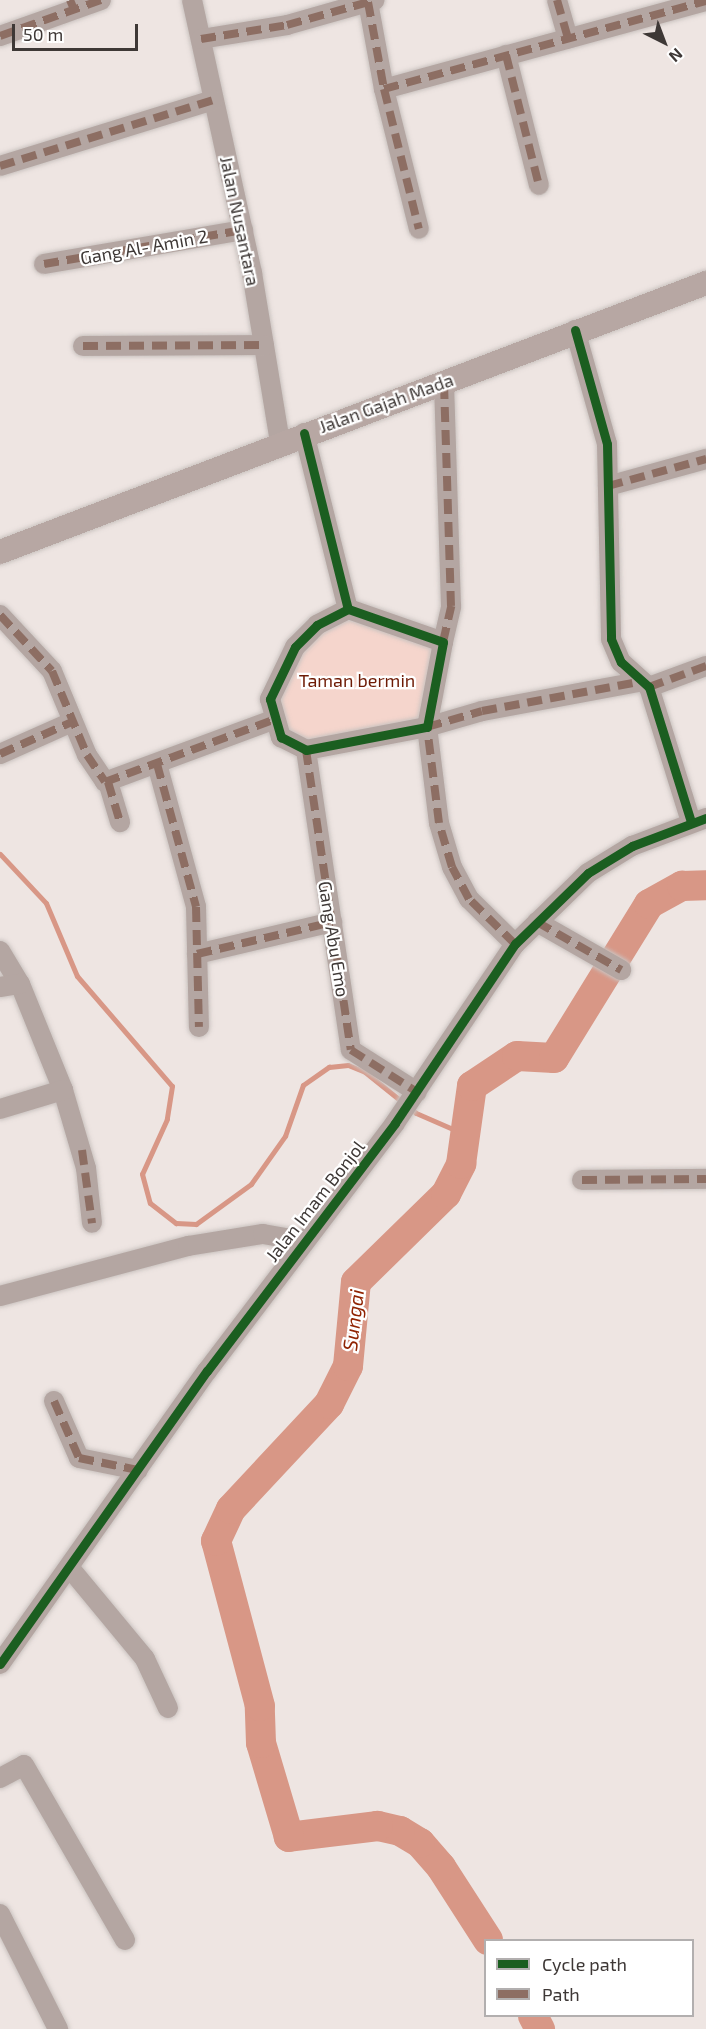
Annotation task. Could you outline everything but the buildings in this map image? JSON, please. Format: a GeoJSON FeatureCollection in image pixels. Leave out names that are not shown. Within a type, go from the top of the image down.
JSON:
{"type":"FeatureCollection","features":[{"type":"Feature","properties":{"kind":"main road","name":"Jalan Gajah Mada"},"geometry":{"type":"LineString","coordinates":[[0,552],[280,442],[706,283]]}},
{"type":"Feature","properties":{"kind":"street"},"geometry":{"type":"LineString","coordinates":[[0,36],[72,6],[101,0]]}},
{"type":"Feature","properties":{"kind":"street","name":"Jalan Nusantara"},"geometry":{"type":"LineString","coordinates":[[192,0],[243,230],[280,442]]}},
{"type":"Feature","properties":{"kind":"street"},"geometry":{"type":"LineString","coordinates":[[556,0],[568,38]]}},
{"type":"Feature","properties":{"kind":"street"},"geometry":{"type":"LineString","coordinates":[[201,39],[287,25],[372,1],[384,89],[419,229]]}},
{"type":"Feature","properties":{"kind":"street"},"geometry":{"type":"LineString","coordinates":[[384,89],[706,1]]}},
{"type":"Feature","properties":{"kind":"street"},"geometry":{"type":"LineString","coordinates":[[506,55],[539,185]]}},
{"type":"Feature","properties":{"kind":"street"},"geometry":{"type":"LineString","coordinates":[[0,166],[213,100]]}},
{"type":"Feature","properties":{"kind":"street","name":"Gang Al- Amin 2"},"geometry":{"type":"LineString","coordinates":[[44,264],[243,230]]}},
{"type":"Feature","properties":{"kind":"street"},"geometry":{"type":"LineString","coordinates":[[575,330],[605,425],[611,639],[643,685],[698,820]]}},
{"type":"Feature","properties":{"kind":"street"},"geometry":{"type":"LineString","coordinates":[[83,346],[264,345]]}},
{"type":"Feature","properties":{"kind":"street"},"geometry":{"type":"LineString","coordinates":[[444,382],[451,606],[427,727],[439,823],[452,867],[469,899],[515,944]]}},
{"type":"Feature","properties":{"kind":"street"},"geometry":{"type":"LineString","coordinates":[[304,433],[348,609]]}},
{"type":"Feature","properties":{"kind":"street"},"geometry":{"type":"LineString","coordinates":[[608,486],[706,459]]}},
{"type":"Feature","properties":{"kind":"street"},"geometry":{"type":"LineString","coordinates":[[444,642],[348,609],[317,625],[296,647],[270,699],[273,720],[281,737],[306,750],[427,727],[482,711],[643,685],[706,666]]}},
{"type":"Feature","properties":{"kind":"street"},"geometry":{"type":"LineString","coordinates":[[0,615],[52,671],[72,722],[99,776],[108,782],[120,822]]}},
{"type":"Feature","properties":{"kind":"street"},"geometry":{"type":"LineString","coordinates":[[108,782],[273,720]]}},
{"type":"Feature","properties":{"kind":"street"},"geometry":{"type":"LineString","coordinates":[[0,754],[72,722]]}},
{"type":"Feature","properties":{"kind":"street","name":"Gang Abu Emo"},"geometry":{"type":"LineString","coordinates":[[306,750],[351,1050],[409,1103]]}},
{"type":"Feature","properties":{"kind":"street"},"geometry":{"type":"LineString","coordinates":[[157,764],[196,907],[199,1027]]}},
{"type":"Feature","properties":{"kind":"street","name":"Jalan Imam Bonjol"},"geometry":{"type":"LineString","coordinates":[[0,1664],[303,1241],[409,1103],[515,944],[588,873],[632,846],[698,820]]}},
{"type":"Feature","properties":{"kind":"street"},"geometry":{"type":"LineString","coordinates":[[197,954],[332,922]]}},
{"type":"Feature","properties":{"kind":"street"},"geometry":{"type":"LineString","coordinates":[[537,922],[621,970]]}},
{"type":"Feature","properties":{"kind":"street"},"geometry":{"type":"LineString","coordinates":[[0,951],[20,984],[63,1090],[88,1178],[92,1223]]}},
{"type":"Feature","properties":{"kind":"street"},"geometry":{"type":"LineString","coordinates":[[0,987],[20,984]]}},
{"type":"Feature","properties":{"kind":"street"},"geometry":{"type":"LineString","coordinates":[[0,1109],[63,1090]]}},
{"type":"Feature","properties":{"kind":"street"},"geometry":{"type":"LineString","coordinates":[[582,1180],[706,1179]]}},
{"type":"Feature","properties":{"kind":"street"},"geometry":{"type":"LineString","coordinates":[[0,1296],[188,1245],[263,1234],[303,1241]]}},
{"type":"Feature","properties":{"kind":"street"},"geometry":{"type":"LineString","coordinates":[[54,1401],[79,1458],[138,1470]]}},
{"type":"Feature","properties":{"kind":"street"},"geometry":{"type":"LineString","coordinates":[[69,1567],[145,1659],[168,1708]]}},
{"type":"Feature","properties":{"kind":"street"},"geometry":{"type":"LineString","coordinates":[[0,1778],[24,1765],[125,1940]]}},
{"type":"Feature","properties":{"kind":"street"},"geometry":{"type":"LineString","coordinates":[[0,1914],[57,2029]]}},
{"type":"Feature","properties":{"kind":"green space","name":"Taman bermin"},"geometry":{"type":"Polygon","coordinates":[[[343,619],[437,645],[419,725],[298,742],[286,732],[277,698],[310,640],[343,619]]]}},
{"type":"Feature","properties":{"kind":"waterway"},"geometry":{"type":"LineString","coordinates":[[0,854],[46,903],[77,976],[172,1086],[167,1119],[142,1174],[150,1203],[176,1223],[196,1224],[251,1184],[285,1136],[303,1085],[329,1067],[348,1065],[365,1072],[416,1113],[464,1134]]}},
{"type":"Feature","properties":{"kind":"waterway","name":"Sungai"},"geometry":{"type":"LineString","coordinates":[[487,1939],[441,1867],[420,1843],[400,1831],[378,1826],[289,1837],[261,1743],[260,1706],[216,1541],[231,1509],[329,1404],[348,1366],[356,1282],[446,1194],[461,1164],[472,1086],[517,1056],[554,1058],[649,904],[682,886],[706,885]]}},
{"type":"Feature","properties":{"kind":"waterway"},"geometry":{"type":"LineString","coordinates":[[534,2017],[540,2029]]}},
{"type":"Feature","properties":{"kind":"marked path"},"geometry":{"type":"LineString","coordinates":[[70,0],[75,12]]}},
{"type":"Feature","properties":{"kind":"marked path"},"geometry":{"type":"LineString","coordinates":[[0,36],[101,0]]}},
{"type":"Feature","properties":{"kind":"marked path"},"geometry":{"type":"LineString","coordinates":[[557,0],[568,38]]}},
{"type":"Feature","properties":{"kind":"marked path"},"geometry":{"type":"LineString","coordinates":[[201,39],[287,25],[372,1]]}},
{"type":"Feature","properties":{"kind":"marked path"},"geometry":{"type":"LineString","coordinates":[[368,2],[384,89],[706,1]]}},
{"type":"Feature","properties":{"kind":"marked path"},"geometry":{"type":"LineString","coordinates":[[506,55],[539,185]]}},
{"type":"Feature","properties":{"kind":"marked path"},"geometry":{"type":"LineString","coordinates":[[384,89],[419,229]]}},
{"type":"Feature","properties":{"kind":"marked path"},"geometry":{"type":"LineString","coordinates":[[0,166],[213,100]]}},
{"type":"Feature","properties":{"kind":"marked path"},"geometry":{"type":"LineString","coordinates":[[44,264],[243,230]]}},
{"type":"Feature","properties":{"kind":"marked path"},"geometry":{"type":"LineString","coordinates":[[83,346],[264,345]]}},
{"type":"Feature","properties":{"kind":"marked path"},"geometry":{"type":"LineString","coordinates":[[443,642],[451,606],[444,382]]}},
{"type":"Feature","properties":{"kind":"marked path"},"geometry":{"type":"LineString","coordinates":[[608,486],[706,459]]}},
{"type":"Feature","properties":{"kind":"marked path"},"geometry":{"type":"LineString","coordinates":[[0,615],[52,671],[87,755],[105,782],[273,720]]}},
{"type":"Feature","properties":{"kind":"marked path"},"geometry":{"type":"LineString","coordinates":[[649,687],[706,666]]}},
{"type":"Feature","properties":{"kind":"marked path"},"geometry":{"type":"LineString","coordinates":[[515,944],[469,899],[452,867],[439,823],[427,727],[482,711],[638,682]]}},
{"type":"Feature","properties":{"kind":"marked path"},"geometry":{"type":"LineString","coordinates":[[0,754],[72,722]]}},
{"type":"Feature","properties":{"kind":"marked path"},"geometry":{"type":"LineString","coordinates":[[306,750],[351,1050],[417,1092]]}},
{"type":"Feature","properties":{"kind":"marked path"},"geometry":{"type":"LineString","coordinates":[[157,764],[196,907],[199,1027]]}},
{"type":"Feature","properties":{"kind":"marked path"},"geometry":{"type":"LineString","coordinates":[[108,782],[120,822]]}},
{"type":"Feature","properties":{"kind":"marked path"},"geometry":{"type":"LineString","coordinates":[[197,954],[332,922]]}},
{"type":"Feature","properties":{"kind":"marked path"},"geometry":{"type":"LineString","coordinates":[[537,922],[621,970]]}},
{"type":"Feature","properties":{"kind":"marked path"},"geometry":{"type":"LineString","coordinates":[[82,1150],[92,1223]]}},
{"type":"Feature","properties":{"kind":"marked path"},"geometry":{"type":"LineString","coordinates":[[582,1180],[706,1179]]}},
{"type":"Feature","properties":{"kind":"marked path"},"geometry":{"type":"LineString","coordinates":[[54,1401],[79,1458],[138,1470]]}},
{"type":"Feature","properties":{"kind":"cycle path"},"geometry":{"type":"LineString","coordinates":[[575,330],[607,444],[611,639],[621,662],[649,687],[691,822]]}},
{"type":"Feature","properties":{"kind":"cycle path"},"geometry":{"type":"LineString","coordinates":[[304,433],[348,609],[317,625],[295,647],[270,699],[281,737],[306,750],[427,727],[443,642],[348,609]]}},
{"type":"Feature","properties":{"kind":"cycle path"},"geometry":{"type":"LineString","coordinates":[[0,1664],[207,1371],[395,1123],[515,944],[588,873],[632,846],[706,818]]}}]}
